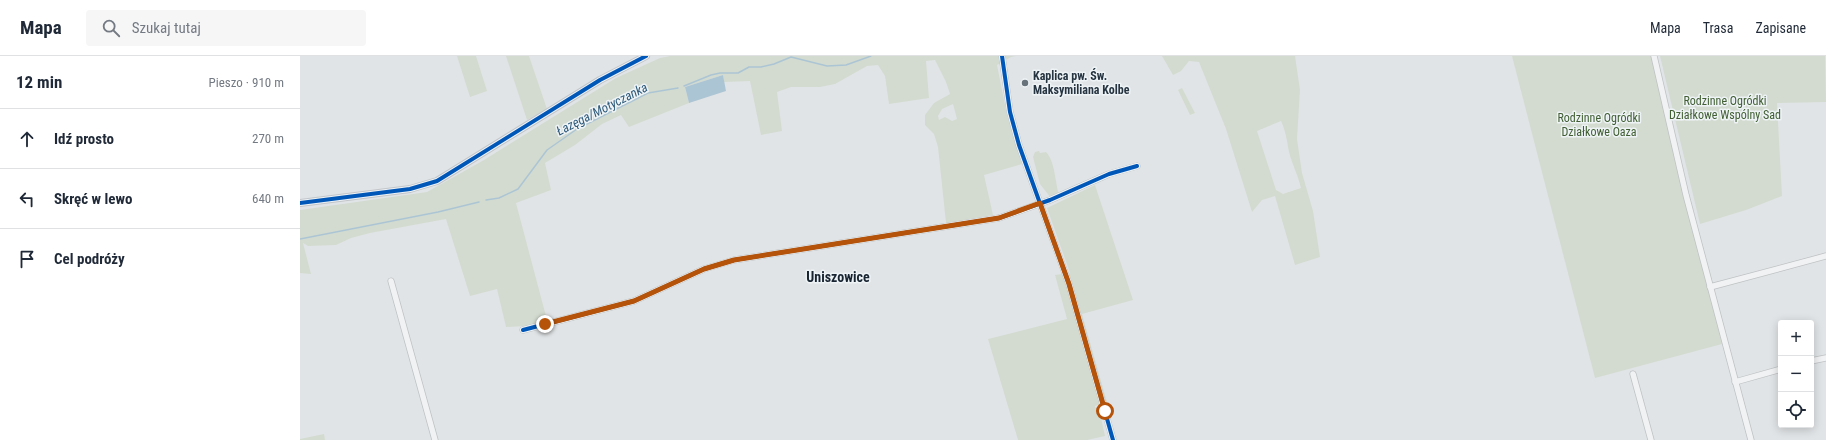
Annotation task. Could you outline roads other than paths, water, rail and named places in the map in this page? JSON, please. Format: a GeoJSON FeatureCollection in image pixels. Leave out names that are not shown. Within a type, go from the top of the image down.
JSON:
{"type":"FeatureCollection","features":[{"type":"Feature","properties":{"kind":"street"},"geometry":{"type":"LineString","coordinates":[[300,202],[410,189],[437,181],[594,83],[646,56]]}},
{"type":"Feature","properties":{"kind":"street"},"geometry":{"type":"LineString","coordinates":[[1002,56],[1005,82],[1015,132],[1069,284],[1113,440]]}},
{"type":"Feature","properties":{"kind":"street"},"geometry":{"type":"LineString","coordinates":[[1654,56],[1676,155],[1751,440]]}},
{"type":"Feature","properties":{"kind":"street"},"geometry":{"type":"LineString","coordinates":[[523,330],[634,301],[704,269],[734,260],[999,218],[1050,200],[1109,174],[1137,166]]}},
{"type":"Feature","properties":{"kind":"street"},"geometry":{"type":"LineString","coordinates":[[1710,287],[1826,256]]}},
{"type":"Feature","properties":{"kind":"street"},"geometry":{"type":"LineString","coordinates":[[392,281],[435,440]]}},
{"type":"Feature","properties":{"kind":"street"},"geometry":{"type":"LineString","coordinates":[[1814,360],[1826,358]]}},
{"type":"Feature","properties":{"kind":"street"},"geometry":{"type":"LineString","coordinates":[[1735,382],[1778,370]]}},
{"type":"Feature","properties":{"kind":"street"},"geometry":{"type":"LineString","coordinates":[[1633,374],[1651,440]]}},
{"type":"Feature","properties":{"kind":"water"},"geometry":{"type":"Polygon","coordinates":[[[723,75],[726,91],[689,103],[685,87],[723,75]]]}},
{"type":"Feature","properties":{"kind":"waterway","name":"Łazęga/Motyczanka"},"geometry":{"type":"LineString","coordinates":[[684,86],[711,75],[720,73],[738,73],[749,67],[761,67],[774,64],[791,57],[827,66],[846,65],[871,56]]}},
{"type":"Feature","properties":{"kind":"waterway","name":"Łazęga/Motyczanka"},"geometry":{"type":"LineString","coordinates":[[486,200],[499,198],[518,189],[547,150],[577,129],[648,93],[678,88]]}},
{"type":"Feature","properties":{"kind":"waterway","name":"Łazęga/Motyczanka"},"geometry":{"type":"LineString","coordinates":[[300,239],[438,212],[479,202]]}},
{"type":"Feature","properties":{"kind":"place","name":"Kaplica pw. Św. Maksymiliana Kolbe"},"geometry":{"type":"Point","coordinates":[1025,83]}},
{"type":"Feature","properties":{"kind":"district","name":"Uniszowice"},"geometry":{"type":"Point","coordinates":[838,277]}},
{"type":"Feature","properties":{"kind":"park label","name":"Rodzinne Ogródki Działkowe Wspólny Sad"},"geometry":{"type":"Point","coordinates":[1725,108]}},
{"type":"Feature","properties":{"kind":"park label","name":"Rodzinne Ogródki Działkowe Oaza"},"geometry":{"type":"Point","coordinates":[1599,125]}}]}
